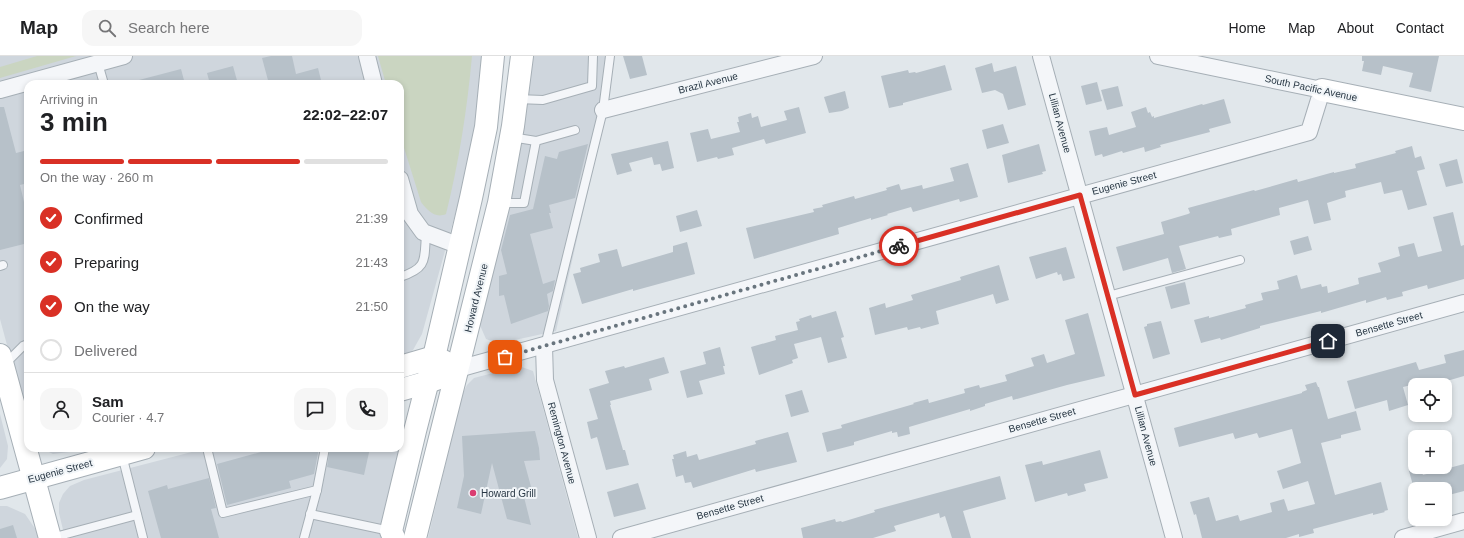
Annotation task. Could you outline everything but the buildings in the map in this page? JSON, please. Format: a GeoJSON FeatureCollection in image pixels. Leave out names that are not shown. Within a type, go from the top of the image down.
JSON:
{"type":"FeatureCollection","features":[{"type":"Feature","properties":{"kind":"main road"},"geometry":{"type":"LineString","coordinates":[[393,535],[415,431],[460,246],[486,127],[493,56]]}},
{"type":"Feature","properties":{"kind":"main road","name":"Howard Avenue"},"geometry":{"type":"LineString","coordinates":[[415,538],[499,203],[511,137],[522,56]]}},
{"type":"Feature","properties":{"kind":"main road","name":"South Pacific Avenue"},"geometry":{"type":"LineString","coordinates":[[1322,90],[1464,119]]}},
{"type":"Feature","properties":{"kind":"main road"},"geometry":{"type":"LineString","coordinates":[[404,366],[434,357],[458,369]]}},
{"type":"Feature","properties":{"kind":"main road"},"geometry":{"type":"LineString","coordinates":[[2,360],[24,441]]}},
{"type":"Feature","properties":{"kind":"main road","name":"Eugenie Street"},"geometry":{"type":"LineString","coordinates":[[404,389],[428,382],[458,369]]}},
{"type":"Feature","properties":{"kind":"main road"},"geometry":{"type":"LineString","coordinates":[[404,416],[408,419],[415,431]]}},
{"type":"Feature","properties":{"kind":"main road"},"geometry":{"type":"LineString","coordinates":[[27,452],[50,538]]}},
{"type":"Feature","properties":{"kind":"main road","name":"Eugenie Street"},"geometry":{"type":"LineString","coordinates":[[0,488],[115,453]]}},
{"type":"Feature","properties":{"kind":"street"},"geometry":{"type":"LineString","coordinates":[[36,80],[124,56]]}},
{"type":"Feature","properties":{"kind":"street"},"geometry":{"type":"LineString","coordinates":[[367,56],[373,80]]}},
{"type":"Feature","properties":{"kind":"street","name":"Brazil Avenue"},"geometry":{"type":"LineString","coordinates":[[603,110],[814,56]]}},
{"type":"Feature","properties":{"kind":"street","name":"Lillian Avenue"},"geometry":{"type":"LineString","coordinates":[[1042,56],[1174,538]]}},
{"type":"Feature","properties":{"kind":"street","name":"South Pacific Avenue"},"geometry":{"type":"LineString","coordinates":[[1158,56],[1322,90]]}},
{"type":"Feature","properties":{"kind":"street"},"geometry":{"type":"LineString","coordinates":[[0,90],[24,83]]}},
{"type":"Feature","properties":{"kind":"street","name":"Eugenie Street"},"geometry":{"type":"LineString","coordinates":[[458,369],[1309,132],[1322,90]]}},
{"type":"Feature","properties":{"kind":"street"},"geometry":{"type":"LineString","coordinates":[[404,203],[423,232],[460,246]]}},
{"type":"Feature","properties":{"kind":"street","name":"Bensette Street"},"geometry":{"type":"LineString","coordinates":[[621,538],[1464,303]]}},
{"type":"Feature","properties":{"kind":"street","name":"Remington Avenue"},"geometry":{"type":"LineString","coordinates":[[544,346],[545,380],[588,538]]}},
{"type":"Feature","properties":{"kind":"street"},"geometry":{"type":"LineString","coordinates":[[1403,538],[1464,521]]}},
{"type":"Feature","properties":{"kind":"lane"},"geometry":{"type":"LineString","coordinates":[[516,99],[543,100],[592,86],[593,56]]}},
{"type":"Feature","properties":{"kind":"lane"},"geometry":{"type":"LineString","coordinates":[[544,346],[603,110],[610,56]]}},
{"type":"Feature","properties":{"kind":"lane"},"geometry":{"type":"LineString","coordinates":[[98,63],[103,80]]}},
{"type":"Feature","properties":{"kind":"lane"},"geometry":{"type":"LineString","coordinates":[[511,137],[536,141],[575,130]]}},
{"type":"Feature","properties":{"kind":"lane"},"geometry":{"type":"LineString","coordinates":[[499,203],[524,203],[536,141]]}},
{"type":"Feature","properties":{"kind":"lane"},"geometry":{"type":"LineString","coordinates":[[404,276],[413,273],[423,263],[426,234]]}},
{"type":"Feature","properties":{"kind":"lane"},"geometry":{"type":"LineString","coordinates":[[1108,296],[1240,260]]}},
{"type":"Feature","properties":{"kind":"lane"},"geometry":{"type":"LineString","coordinates":[[2,360],[24,346]]}},
{"type":"Feature","properties":{"kind":"lane"},"geometry":{"type":"LineString","coordinates":[[208,452],[223,512],[317,490]]}},
{"type":"Feature","properties":{"kind":"lane"},"geometry":{"type":"LineString","coordinates":[[304,538],[317,490],[324,452]]}},
{"type":"Feature","properties":{"kind":"lane"},"geometry":{"type":"LineString","coordinates":[[115,453],[138,515],[143,538]]}},
{"type":"Feature","properties":{"kind":"lane"},"geometry":{"type":"LineString","coordinates":[[310,514],[393,535]]}},
{"type":"Feature","properties":{"kind":"lane"},"geometry":{"type":"LineString","coordinates":[[50,538],[138,515]]}},
{"type":"Feature","properties":{"kind":"shaded area"},"geometry":{"type":"Polygon","coordinates":[[[0,56],[482,56],[481,83],[472,142],[458,204],[422,334],[413,350],[404,357],[404,80],[24,80],[24,408],[0,319],[0,56]]]}},
{"type":"Feature","properties":{"kind":"shaded area"},"geometry":{"type":"Polygon","coordinates":[[[525,56],[614,56],[604,121],[556,331],[497,343],[486,339],[479,323],[525,56]]]}},
{"type":"Feature","properties":{"kind":"shaded area"},"geometry":{"type":"Polygon","coordinates":[[[519,366],[533,371],[578,538],[428,538],[462,395],[467,385],[474,378],[519,366]]]}},
{"type":"Feature","properties":{"kind":"shaded area"},"geometry":{"type":"Polygon","coordinates":[[[0,414],[8,446],[7,459],[0,468],[0,414]]]}},
{"type":"Feature","properties":{"kind":"shaded area"},"geometry":{"type":"Polygon","coordinates":[[[49,452],[69,452],[53,454],[49,452]]]}},
{"type":"Feature","properties":{"kind":"shaded area"},"geometry":{"type":"Polygon","coordinates":[[[192,452],[402,452],[384,538],[65,538],[59,513],[59,503],[63,494],[70,486],[84,480],[192,452]]]}},
{"type":"Feature","properties":{"kind":"shaded area"},"geometry":{"type":"Polygon","coordinates":[[[0,506],[7,506],[25,514],[36,530],[38,538],[0,538],[0,506]]]}},
{"type":"Feature","properties":{"kind":"green space"},"geometry":{"type":"Polygon","coordinates":[[[37,56],[76,56],[0,78],[0,67],[37,56]]]}},
{"type":"Feature","properties":{"kind":"green space"},"geometry":{"type":"Polygon","coordinates":[[[378,56],[472,56],[462,136],[446,214],[435,215],[421,202],[404,148],[404,80],[385,80],[378,56]]]}},
{"type":"Feature","properties":{"kind":"way so far"},"geometry":{"type":"LineString","coordinates":[[505,357],[899,246]]}},
{"type":"Feature","properties":{"kind":"place","name":"Howard Grill"},"geometry":{"type":"Point","coordinates":[473,493]}},
{"type":"Feature","properties":{"kind":"route"},"geometry":{"type":"LineString","coordinates":[[899,246],[1080,195],[1135,395],[1328,341]]}}]}
